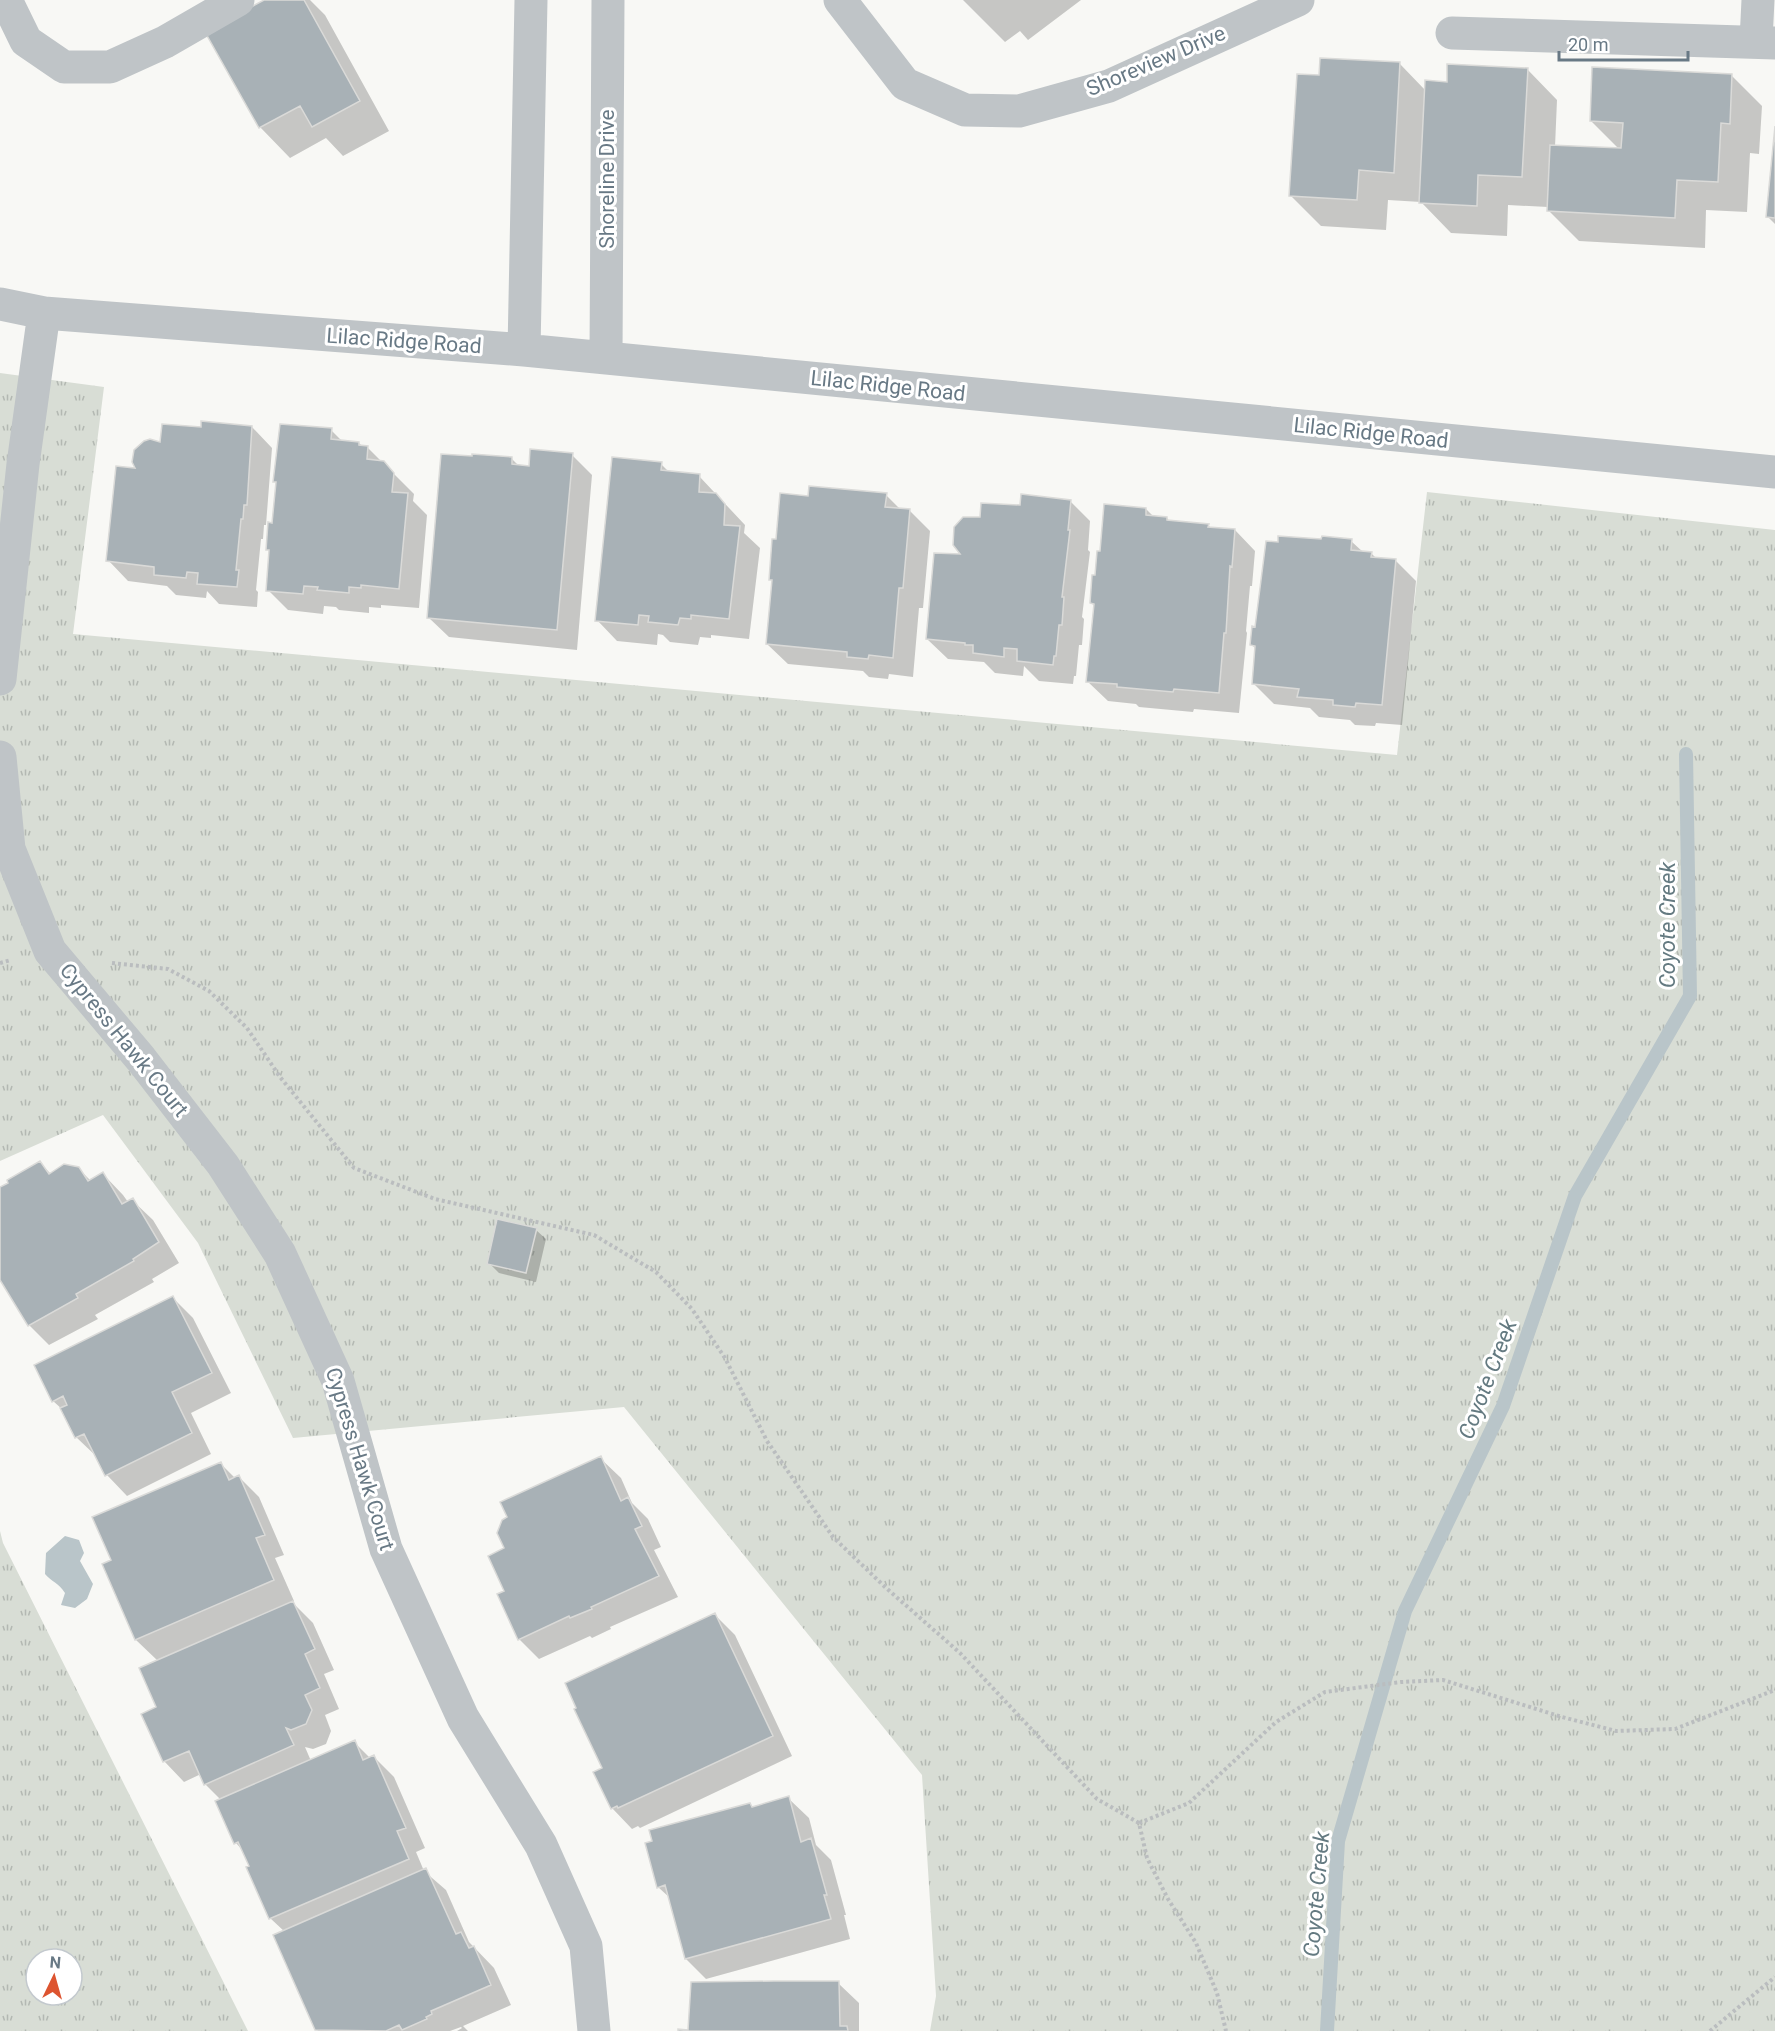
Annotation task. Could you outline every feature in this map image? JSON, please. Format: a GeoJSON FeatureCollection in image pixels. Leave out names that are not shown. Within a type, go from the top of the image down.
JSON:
{"type":"FeatureCollection","features":[{"type":"Feature","properties":{"kind":"street"},"geometry":{"type":"LineString","coordinates":[[6,0],[26,41],[64,67],[110,68],[165,42],[238,0]]}},
{"type":"Feature","properties":{"kind":"street"},"geometry":{"type":"LineString","coordinates":[[524,350],[531,0]]}},
{"type":"Feature","properties":{"kind":"street","name":"Shoreline Drive"},"geometry":{"type":"LineString","coordinates":[[606,358],[608,0]]}},
{"type":"Feature","properties":{"kind":"street","name":"Shoreview Drive"},"geometry":{"type":"LineString","coordinates":[[840,0],[905,84],[965,110],[1020,111],[1108,86],[1298,0]]}},
{"type":"Feature","properties":{"kind":"street"},"geometry":{"type":"LineString","coordinates":[[1452,33],[1766,42],[1758,0]]}},
{"type":"Feature","properties":{"kind":"street","name":"Lilac Ridge Road"},"geometry":{"type":"LineString","coordinates":[[0,304],[44,313],[524,350],[1775,472]]}},
{"type":"Feature","properties":{"kind":"street"},"geometry":{"type":"LineString","coordinates":[[0,679],[23,464],[44,313]]}},
{"type":"Feature","properties":{"kind":"street","name":"Cypress Hawk Court"},"geometry":{"type":"LineString","coordinates":[[0,757],[9,849],[51,951],[141,1059],[223,1165],[280,1254],[338,1381],[386,1550],[463,1718],[541,1845],[586,1946],[594,2031]]}},
{"type":"Feature","properties":{"kind":"path"},"geometry":{"type":"LineString","coordinates":[[0,963],[51,951]]}},
{"type":"Feature","properties":{"kind":"path"},"geometry":{"type":"LineString","coordinates":[[110,963],[168,969],[209,991],[247,1028],[280,1077],[354,1168],[435,1198],[594,1235],[656,1272],[692,1309],[718,1348],[767,1441],[833,1537],[885,1587],[960,1653],[1097,1799],[1139,1823],[1148,1858],[1168,1899],[1196,1943],[1217,1993],[1226,2031]]}},
{"type":"Feature","properties":{"kind":"path"},"geometry":{"type":"LineString","coordinates":[[1139,1823],[1189,1803],[1241,1752],[1276,1722],[1325,1692],[1401,1682],[1443,1680],[1562,1717],[1616,1731],[1676,1729],[1775,1690]]}},
{"type":"Feature","properties":{"kind":"path"},"geometry":{"type":"LineString","coordinates":[[1710,2031],[1775,1977]]}},
{"type":"Feature","properties":{"kind":"green space"},"geometry":{"type":"Polygon","coordinates":[[[0,373],[104,387],[73,634],[1397,755],[1427,492],[1775,530],[1775,2031],[930,2031],[936,1996],[922,1775],[624,1407],[293,1438],[198,1243],[103,1115],[0,1161],[0,373]]]}},
{"type":"Feature","properties":{"kind":"green space"},"geometry":{"type":"Polygon","coordinates":[[[0,1531],[3,1543],[248,2031],[0,2031],[0,1531]]]}},
{"type":"Feature","properties":{"kind":"shaded area"},"geometry":{"type":"Polygon","coordinates":[[[65,1536],[79,1540],[84,1553],[80,1561],[93,1584],[87,1599],[75,1608],[61,1605],[65,1593],[45,1574],[46,1553],[65,1536]]]}},
{"type":"Feature","properties":{"kind":"building"},"geometry":{"type":"Polygon","coordinates":[[[264,0],[304,0],[360,101],[312,127],[300,106],[259,128],[205,32],[264,0]]]}},
{"type":"Feature","properties":{"kind":"building"},"geometry":{"type":"Polygon","coordinates":[[[1320,58],[1400,62],[1394,173],[1359,170],[1357,200],[1289,196],[1297,74],[1319,75],[1320,58]]]}},
{"type":"Feature","properties":{"kind":"building"},"geometry":{"type":"Polygon","coordinates":[[[1447,64],[1528,68],[1522,177],[1478,175],[1477,206],[1419,203],[1425,80],[1447,82],[1447,64]]]}},
{"type":"Feature","properties":{"kind":"building"},"geometry":{"type":"Polygon","coordinates":[[[1592,67],[1732,74],[1730,124],[1721,123],[1718,182],[1677,180],[1675,218],[1547,211],[1550,145],[1621,148],[1623,123],[1590,121],[1592,67]]]}},
{"type":"Feature","properties":{"kind":"building"},"geometry":{"type":"Polygon","coordinates":[[[1775,126],[1775,218],[1766,217],[1775,126]]]}},
{"type":"Feature","properties":{"kind":"building"},"geometry":{"type":"Polygon","coordinates":[[[201,421],[252,426],[247,505],[244,505],[243,519],[241,519],[236,570],[239,570],[237,587],[197,584],[198,573],[187,572],[186,578],[154,575],[154,567],[106,561],[116,466],[135,468],[132,462],[134,450],[150,439],[160,442],[162,424],[201,427],[201,421]]]}},
{"type":"Feature","properties":{"kind":"building"},"geometry":{"type":"Polygon","coordinates":[[[280,424],[332,428],[331,439],[359,442],[359,445],[368,446],[367,459],[384,461],[394,473],[392,492],[408,493],[399,589],[361,585],[361,588],[349,587],[349,593],[317,590],[318,587],[304,586],[303,594],[266,591],[269,550],[266,550],[268,522],[272,523],[276,482],[273,482],[280,424]]]}},
{"type":"Feature","properties":{"kind":"building"},"geometry":{"type":"Polygon","coordinates":[[[530,449],[573,453],[557,630],[427,618],[441,454],[512,457],[512,464],[529,466],[530,449]]]}},
{"type":"Feature","properties":{"kind":"building"},"geometry":{"type":"Polygon","coordinates":[[[612,457],[662,462],[661,470],[700,474],[699,492],[716,493],[725,504],[724,525],[740,526],[729,619],[691,615],[691,619],[680,618],[678,625],[648,622],[649,616],[639,615],[638,625],[595,621],[612,457]]]}},
{"type":"Feature","properties":{"kind":"building"},"geometry":{"type":"Polygon","coordinates":[[[809,486],[887,493],[885,507],[910,509],[903,588],[899,588],[893,658],[869,655],[868,659],[847,657],[847,652],[766,644],[772,580],[769,580],[772,539],[776,539],[780,493],[808,496],[809,486]]]}},
{"type":"Feature","properties":{"kind":"building"},"geometry":{"type":"Polygon","coordinates":[[[1021,494],[1071,500],[1062,597],[1064,597],[1062,625],[1059,625],[1053,665],[1017,661],[1017,649],[1004,648],[1004,657],[973,653],[973,645],[965,645],[965,643],[926,639],[934,553],[960,554],[953,545],[954,527],[963,517],[980,517],[981,503],[1020,505],[1021,494]]]}},
{"type":"Feature","properties":{"kind":"building"},"geometry":{"type":"Polygon","coordinates":[[[1104,504],[1146,508],[1146,515],[1167,517],[1167,520],[1235,529],[1219,693],[1174,689],[1173,692],[1086,682],[1094,604],[1090,603],[1092,575],[1095,575],[1097,551],[1100,551],[1104,504]]]}},
{"type":"Feature","properties":{"kind":"building"},"geometry":{"type":"Polygon","coordinates":[[[1278,536],[1352,539],[1351,550],[1372,552],[1371,557],[1396,559],[1382,705],[1356,703],[1355,707],[1333,705],[1333,700],[1297,697],[1299,689],[1252,684],[1255,646],[1250,645],[1252,626],[1255,627],[1266,541],[1278,542],[1278,536]]]}},
{"type":"Feature","properties":{"kind":"building"},"geometry":{"type":"Polygon","coordinates":[[[40,1161],[49,1174],[64,1164],[79,1167],[88,1181],[103,1172],[122,1204],[133,1198],[159,1242],[133,1259],[134,1261],[76,1294],[78,1298],[28,1326],[0,1280],[0,1187],[8,1183],[7,1180],[40,1161]]]}},
{"type":"Feature","properties":{"kind":"building"},"geometry":{"type":"Polygon","coordinates":[[[497,1219],[537,1228],[526,1273],[487,1264],[497,1219]]]}},
{"type":"Feature","properties":{"kind":"building"},"geometry":{"type":"Polygon","coordinates":[[[173,1296],[212,1373],[172,1392],[192,1433],[105,1476],[84,1434],[75,1438],[60,1408],[67,1405],[63,1396],[52,1402],[34,1365],[173,1296]]]}},
{"type":"Feature","properties":{"kind":"building"},"geometry":{"type":"Polygon","coordinates":[[[601,1456],[621,1501],[628,1497],[642,1526],[635,1529],[659,1576],[591,1607],[592,1609],[570,1618],[569,1616],[518,1640],[497,1594],[504,1591],[488,1556],[504,1548],[497,1533],[502,1520],[507,1517],[500,1502],[601,1456]]]}},
{"type":"Feature","properties":{"kind":"building"},"geometry":{"type":"Polygon","coordinates":[[[221,1462],[229,1480],[239,1475],[265,1535],[256,1538],[274,1580],[135,1640],[102,1564],[111,1560],[92,1517],[221,1462]]]}},
{"type":"Feature","properties":{"kind":"building"},"geometry":{"type":"Polygon","coordinates":[[[293,1601],[315,1649],[305,1654],[320,1688],[305,1695],[312,1710],[306,1724],[291,1730],[286,1728],[294,1745],[204,1785],[189,1751],[163,1762],[141,1714],[156,1707],[139,1668],[293,1601]]]}},
{"type":"Feature","properties":{"kind":"building"},"geometry":{"type":"Polygon","coordinates":[[[715,1613],[773,1736],[618,1808],[617,1806],[611,1809],[593,1772],[602,1768],[574,1709],[576,1708],[565,1683],[715,1613]]]}},
{"type":"Feature","properties":{"kind":"building"},"geometry":{"type":"Polygon","coordinates":[[[355,1740],[363,1760],[374,1755],[406,1828],[397,1831],[409,1859],[269,1919],[246,1867],[249,1866],[238,1842],[234,1844],[215,1801],[355,1740]]]}},
{"type":"Feature","properties":{"kind":"building"},"geometry":{"type":"Polygon","coordinates":[[[789,1796],[801,1842],[811,1838],[827,1895],[824,1895],[831,1919],[685,1959],[665,1885],[657,1888],[645,1843],[652,1841],[649,1830],[750,1803],[752,1807],[789,1796]]]}},
{"type":"Feature","properties":{"kind":"building"},"geometry":{"type":"Polygon","coordinates":[[[426,1868],[456,1934],[461,1932],[469,1948],[474,1946],[491,1985],[431,2011],[432,2014],[426,2017],[427,2019],[402,2030],[399,2025],[386,2031],[315,2030],[273,1935],[426,1868]]]}},
{"type":"Feature","properties":{"kind":"building"},"geometry":{"type":"Polygon","coordinates":[[[839,1981],[840,2026],[847,2026],[848,2031],[678,2031],[678,2029],[688,2030],[691,1982],[839,1981]]]}},
{"type":"Feature","properties":{"kind":"waterway","name":"Coyote Creek"},"geometry":{"type":"LineString","coordinates":[[1327,2031],[1338,1841],[1405,1611],[1503,1406],[1575,1196],[1690,996],[1686,754]]}}]}
